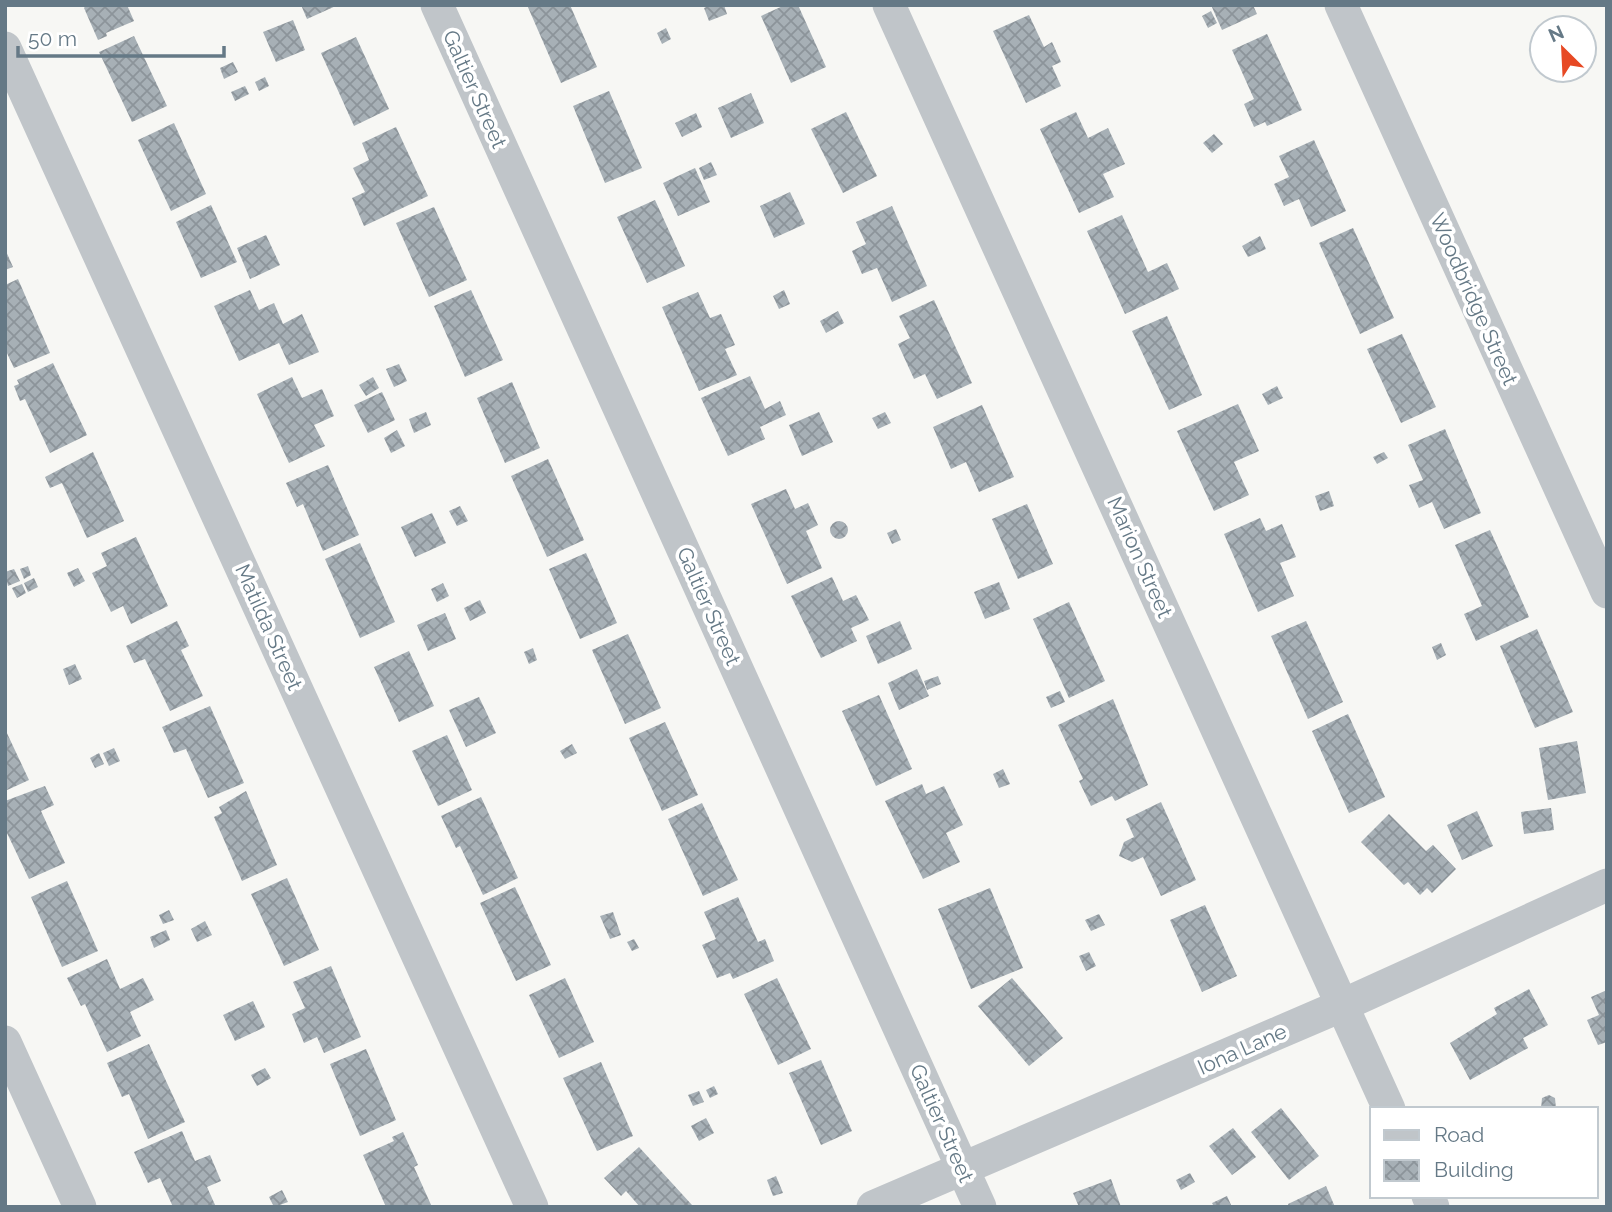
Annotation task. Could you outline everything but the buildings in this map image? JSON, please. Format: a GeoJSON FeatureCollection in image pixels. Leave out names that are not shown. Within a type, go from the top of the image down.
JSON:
{"type":"FeatureCollection","features":[{"type":"Feature","properties":{"kind":"street","name":"Galtier Street"},"geometry":{"type":"LineString","coordinates":[[437,5],[980,1207]]}},
{"type":"Feature","properties":{"kind":"street","name":"Marion Street"},"geometry":{"type":"LineString","coordinates":[[889,5],[1388,1107]]}},
{"type":"Feature","properties":{"kind":"street","name":"Woodbridge Street"},"geometry":{"type":"LineString","coordinates":[[1341,5],[1607,592]]}},
{"type":"Feature","properties":{"kind":"street","name":"Matilda Street"},"geometry":{"type":"LineString","coordinates":[[5,48],[532,1207]]}},
{"type":"Feature","properties":{"kind":"street","name":"Iona Lane"},"geometry":{"type":"LineString","coordinates":[[873,1207],[964,1171],[1343,1005],[1607,885]]}},
{"type":"Feature","properties":{"kind":"street"},"geometry":{"type":"LineString","coordinates":[[5,1042],[80,1207]]}}]}
